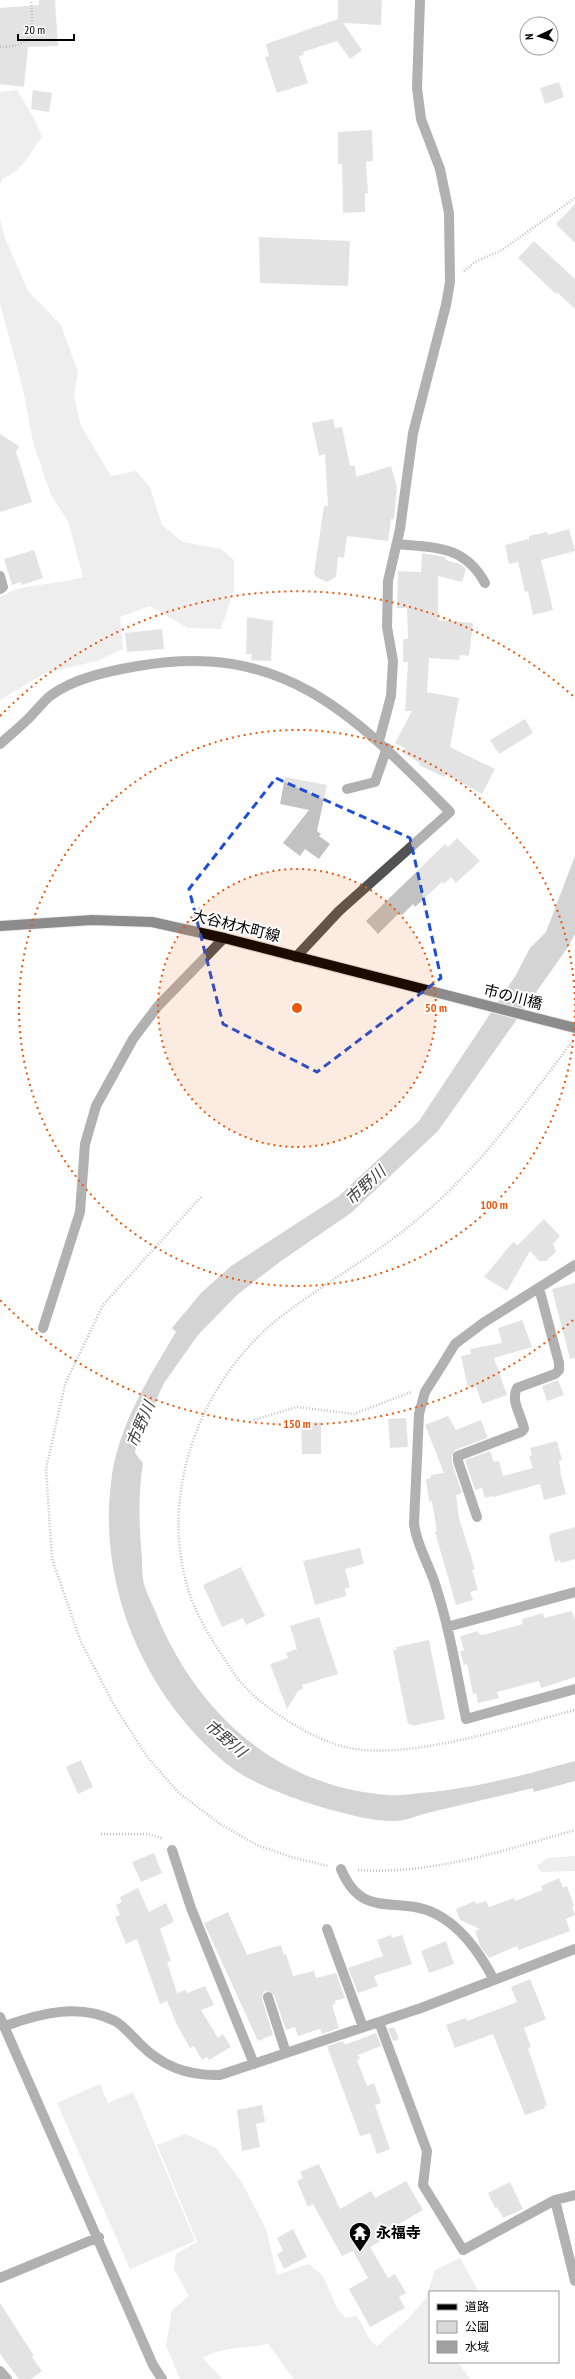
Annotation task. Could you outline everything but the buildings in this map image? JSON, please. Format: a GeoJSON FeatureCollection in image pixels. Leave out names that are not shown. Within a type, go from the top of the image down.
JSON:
{"type":"FeatureCollection","features":[{"type":"Feature","properties":{"kind":"main road","name":"大谷材木町線"},"geometry":{"type":"LineString","coordinates":[[0,926],[92,920],[152,922],[224,938],[460,999]]}},
{"type":"Feature","properties":{"kind":"main road","name":"市の川橋"},"geometry":{"type":"LineString","coordinates":[[460,999],[575,1028]]}},
{"type":"Feature","properties":{"kind":"street"},"geometry":{"type":"LineString","coordinates":[[379,741],[391,696],[393,660],[387,627],[386,604],[391,561],[397,544],[404,509],[413,433],[446,305],[450,282],[449,213],[440,169],[421,119],[417,88],[420,0]]}},
{"type":"Feature","properties":{"kind":"street"},"geometry":{"type":"LineString","coordinates":[[397,544],[446,550],[462,555],[477,568],[485,583]]}},
{"type":"Feature","properties":{"kind":"street"},"geometry":{"type":"LineString","coordinates":[[0,576],[3,587],[0,589]]}},
{"type":"Feature","properties":{"kind":"street"},"geometry":{"type":"LineString","coordinates":[[0,744],[50,696],[68,686],[117,669],[162,661],[231,663],[275,674],[336,706],[387,748],[450,812],[338,911],[296,957]]}},
{"type":"Feature","properties":{"kind":"street"},"geometry":{"type":"LineString","coordinates":[[347,789],[375,782],[387,748]]}},
{"type":"Feature","properties":{"kind":"street"},"geometry":{"type":"LineString","coordinates":[[43,1328],[80,1212],[85,1144],[96,1106],[138,1033],[158,1006],[224,938]]}},
{"type":"Feature","properties":{"kind":"street"},"geometry":{"type":"LineString","coordinates":[[575,1265],[483,1323],[455,1344],[425,1392],[420,1414],[414,1524],[416,1537],[436,1586],[447,1627],[466,1719],[575,1689]]}},
{"type":"Feature","properties":{"kind":"street"},"geometry":{"type":"LineString","coordinates":[[477,1517],[458,1456],[521,1432],[524,1429],[515,1400],[517,1388],[555,1374],[559,1370],[559,1363],[539,1288]]}},
{"type":"Feature","properties":{"kind":"street"},"geometry":{"type":"LineString","coordinates":[[447,1627],[575,1592]]}},
{"type":"Feature","properties":{"kind":"street"},"geometry":{"type":"LineString","coordinates":[[172,1850],[191,1908],[254,2064]]}},
{"type":"Feature","properties":{"kind":"street"},"geometry":{"type":"LineString","coordinates":[[341,1869],[346,1882],[356,1895],[370,1902],[414,1907],[436,1914],[473,1945],[494,1980]]}},
{"type":"Feature","properties":{"kind":"street"},"geometry":{"type":"LineString","coordinates":[[327,1929],[363,2027]]}},
{"type":"Feature","properties":{"kind":"street"},"geometry":{"type":"LineString","coordinates":[[5,2026],[56,2011],[86,2011],[116,2022],[154,2057],[165,2064],[186,2072],[204,2075],[220,2074],[379,2022],[575,1949]]}},
{"type":"Feature","properties":{"kind":"street"},"geometry":{"type":"LineString","coordinates":[[268,1997],[286,2053]]}},
{"type":"Feature","properties":{"kind":"street"},"geometry":{"type":"LineString","coordinates":[[0,2017],[99,2237],[153,2365],[162,2379]]}},
{"type":"Feature","properties":{"kind":"street"},"geometry":{"type":"LineString","coordinates":[[379,2022],[427,2151],[423,2185],[463,2250],[555,2200],[575,2195]]}},
{"type":"Feature","properties":{"kind":"street"},"geometry":{"type":"LineString","coordinates":[[555,2200],[575,2282]]}},
{"type":"Feature","properties":{"kind":"street"},"geometry":{"type":"LineString","coordinates":[[0,2278],[99,2237]]}},
{"type":"Feature","properties":{"kind":"street"},"geometry":{"type":"LineString","coordinates":[[0,2370],[7,2379]]}},
{"type":"Feature","properties":{"kind":"path"},"geometry":{"type":"LineString","coordinates":[[0,47],[16,47],[27,39],[33,27],[31,0]]}},
{"type":"Feature","properties":{"kind":"path"},"geometry":{"type":"LineString","coordinates":[[450,282],[475,262],[502,250],[575,198]]}},
{"type":"Feature","properties":{"kind":"path"},"geometry":{"type":"LineString","coordinates":[[575,1037],[508,1126],[468,1171],[427,1212],[379,1249],[274,1323],[243,1352],[225,1375],[209,1404],[194,1440],[184,1470],[180,1504],[180,1533],[181,1557],[188,1590],[214,1645],[240,1682],[273,1711],[304,1732],[340,1746],[363,1750],[394,1751],[440,1744],[575,1710]]}},
{"type":"Feature","properties":{"kind":"path"},"geometry":{"type":"LineString","coordinates":[[201,1197],[103,1305],[65,1384],[46,1469],[52,1559],[81,1642],[115,1707],[148,1758],[178,1792],[220,1824],[257,1845],[291,1857],[341,1869],[397,1869],[455,1863],[575,1830]]}},
{"type":"Feature","properties":{"kind":"path"},"geometry":{"type":"LineString","coordinates":[[254,1420],[297,1407],[354,1414],[430,1384]]}},
{"type":"Feature","properties":{"kind":"path"},"geometry":{"type":"LineString","coordinates":[[101,1834],[149,1834],[162,1839],[172,1850]]}},
{"type":"Feature","properties":{"kind":"highlighted area"},"geometry":{"type":"Polygon","coordinates":[[[276,778],[410,838],[441,978],[317,1072],[223,1024],[189,889],[276,778]]]}},
{"type":"Feature","properties":{"kind":"green space"},"geometry":{"type":"Polygon","coordinates":[[[17,90],[34,118],[42,137],[20,167],[9,176],[2,179],[0,186],[0,92],[17,90]]]}},
{"type":"Feature","properties":{"kind":"green space"},"geometry":{"type":"Polygon","coordinates":[[[0,218],[5,238],[28,291],[61,325],[78,372],[74,396],[81,426],[111,476],[136,471],[150,487],[162,525],[183,542],[221,549],[234,560],[234,590],[221,629],[188,628],[150,606],[120,617],[123,649],[97,661],[45,673],[0,700],[0,597],[9,592],[30,586],[62,582],[83,577],[68,521],[51,495],[33,442],[23,389],[0,304],[0,218]]]}},
{"type":"Feature","properties":{"kind":"green space"},"geometry":{"type":"Polygon","coordinates":[[[575,1856],[575,1871],[541,1872],[537,1866],[547,1858],[575,1856]]]}},
{"type":"Feature","properties":{"kind":"green space"},"geometry":{"type":"Polygon","coordinates":[[[100,2084],[108,2103],[133,2092],[195,2241],[130,2269],[57,2103],[100,2084]]]}},
{"type":"Feature","properties":{"kind":"green space"},"geometry":{"type":"Polygon","coordinates":[[[185,2134],[216,2148],[241,2181],[266,2229],[277,2275],[309,2264],[323,2276],[337,2308],[345,2318],[356,2316],[369,2338],[377,2346],[408,2319],[426,2298],[435,2270],[460,2258],[478,2291],[429,2291],[429,2363],[459,2363],[470,2379],[294,2379],[268,2344],[218,2351],[203,2358],[222,2379],[180,2379],[166,2346],[172,2310],[189,2296],[174,2269],[176,2254],[197,2242],[157,2145],[185,2134]]]}},
{"type":"Feature","properties":{"kind":"water","name":"市野川"},"geometry":{"type":"Polygon","coordinates":[[[575,856],[575,934],[568,947],[438,1131],[351,1213],[281,1261],[237,1295],[198,1335],[164,1383],[136,1445],[135,1453],[143,1463],[140,1486],[140,1522],[142,1574],[147,1592],[175,1653],[196,1685],[220,1715],[248,1740],[278,1761],[312,1778],[349,1789],[388,1795],[440,1791],[479,1785],[575,1761],[575,1781],[534,1792],[533,1788],[401,1820],[377,1820],[354,1816],[294,1798],[253,1781],[232,1768],[202,1741],[175,1710],[153,1677],[135,1640],[121,1603],[112,1563],[109,1523],[111,1483],[114,1462],[135,1404],[176,1332],[172,1328],[201,1293],[231,1266],[339,1196],[419,1121],[516,975],[530,948],[546,932],[575,856]]]}},
{"type":"Feature","properties":{"kind":"place","name":"永福寺"},"geometry":{"type":"Point","coordinates":[360,2252]}}]}
